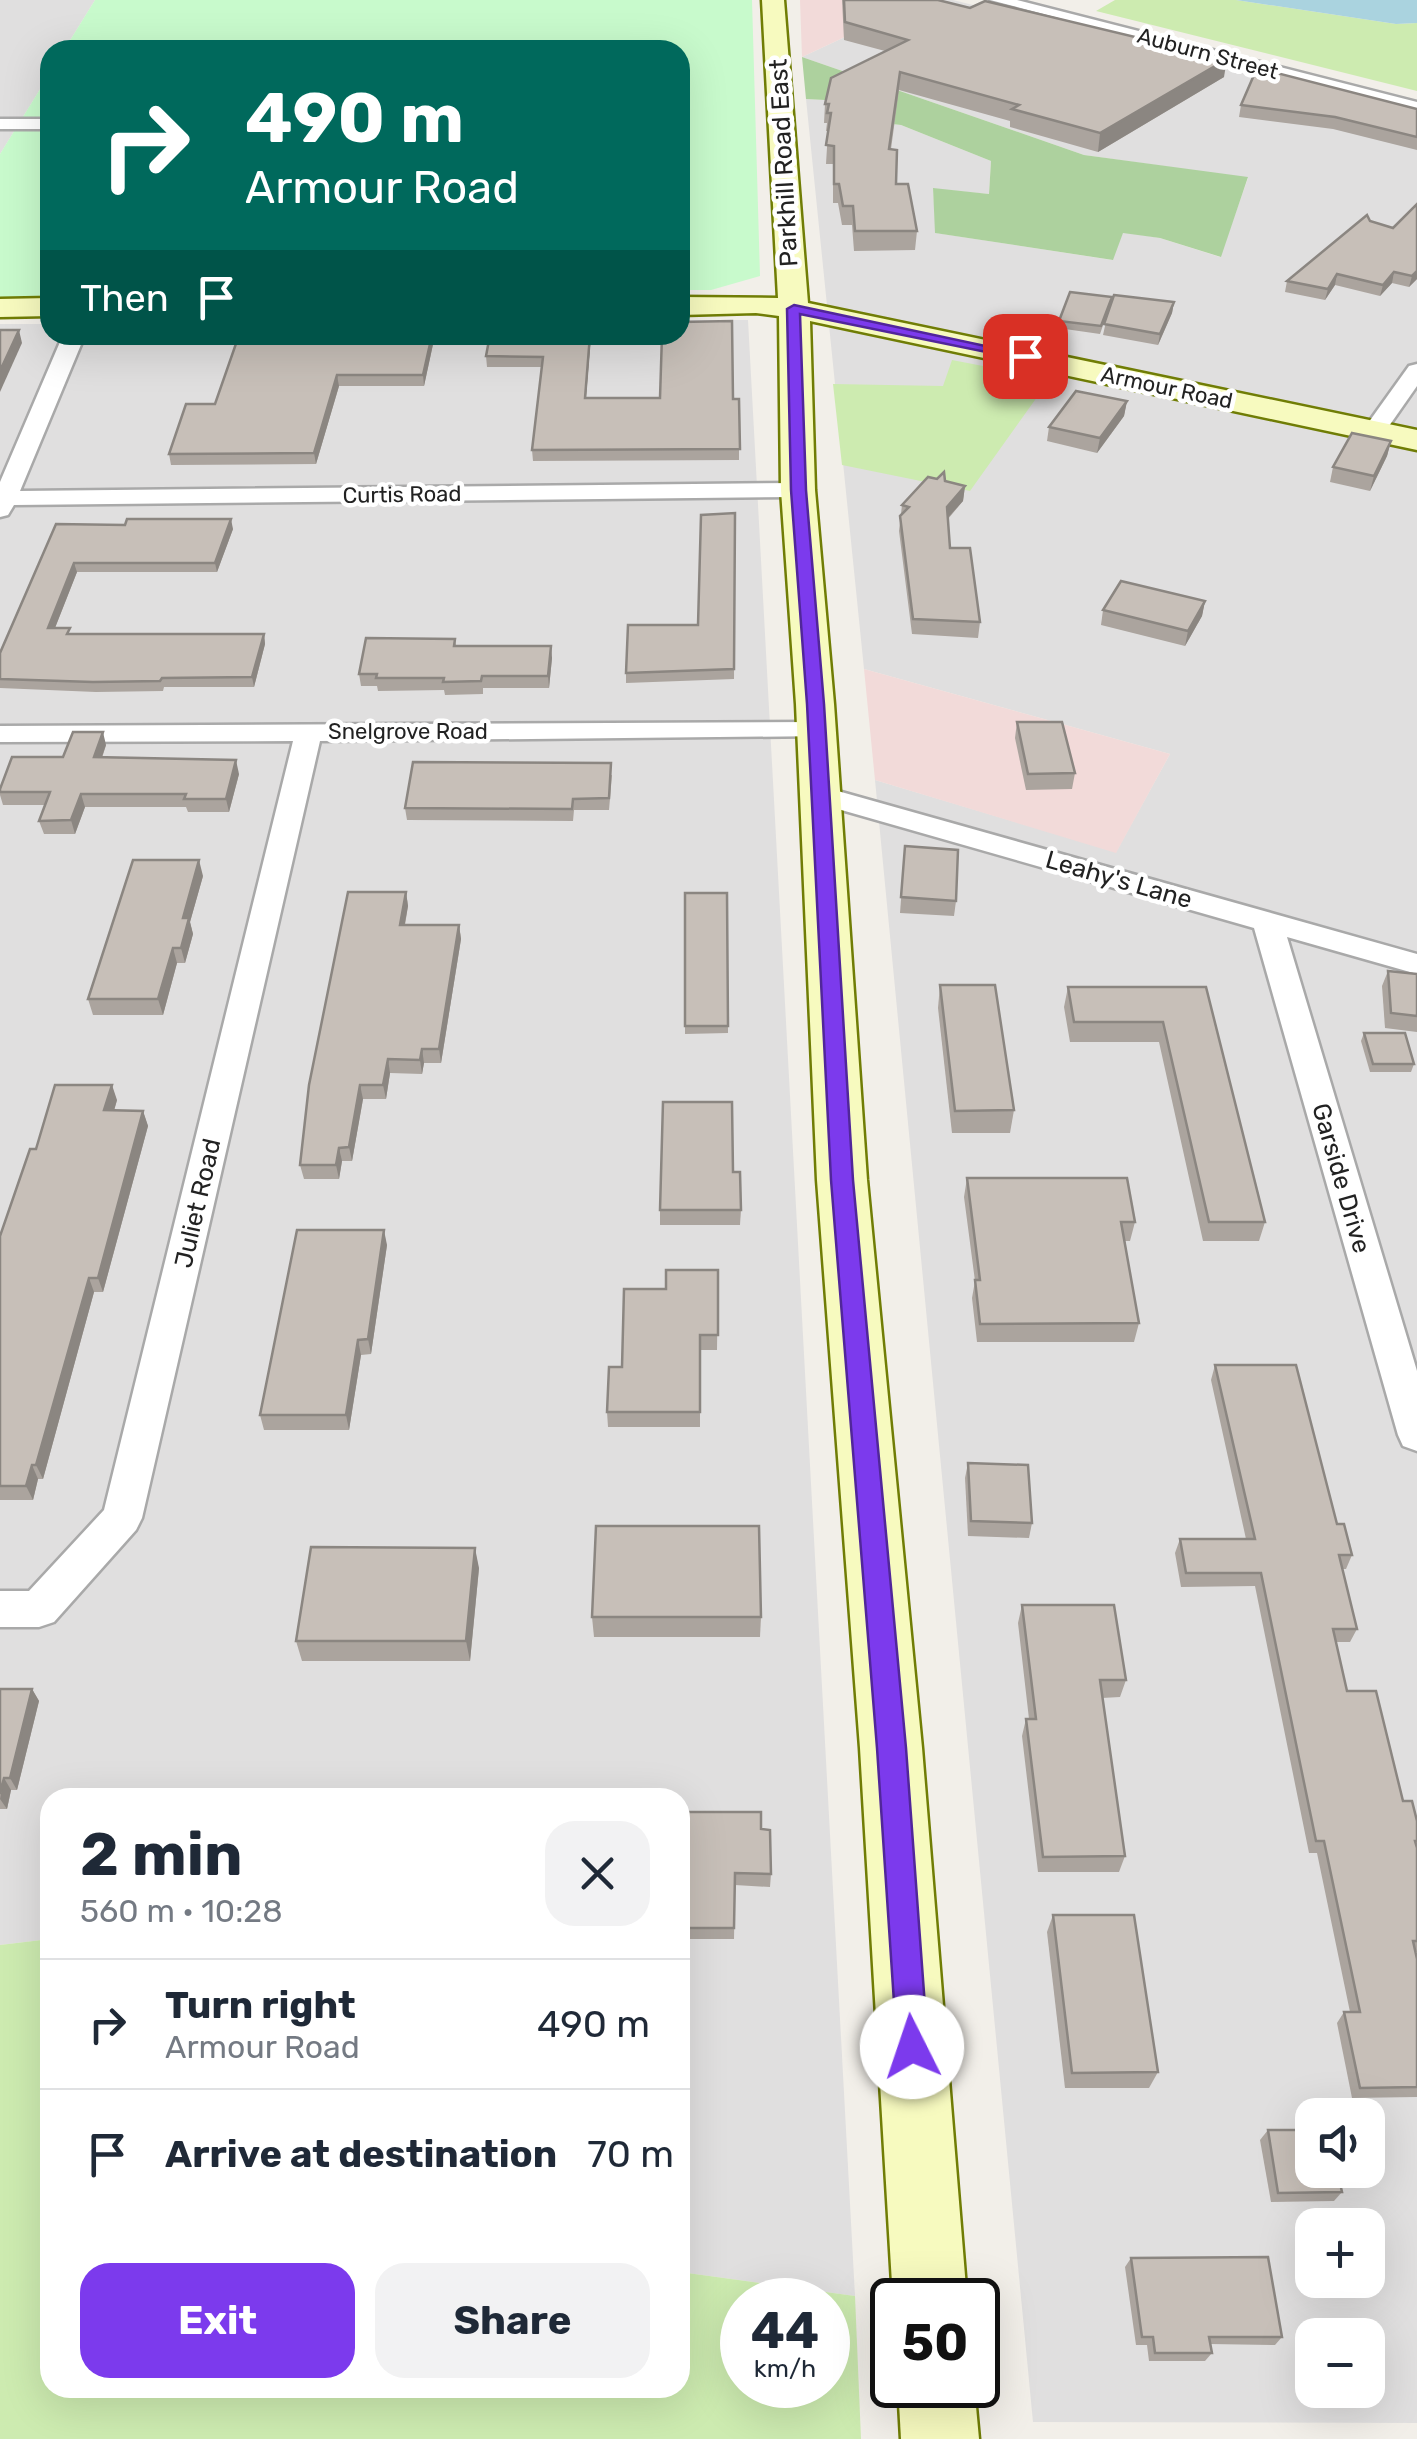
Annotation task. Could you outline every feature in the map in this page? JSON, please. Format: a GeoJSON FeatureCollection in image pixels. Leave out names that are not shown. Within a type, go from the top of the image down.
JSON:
{"type":"FeatureCollection","features":[{"type":"Feature","properties":{"kind":"main road","name":"Parkhill Road East"},"geometry":{"type":"LineString","coordinates":[[772,0],[794,309],[798,490],[842,1180],[892,1748],[928,2278]]}},
{"type":"Feature","properties":{"kind":"main road","name":"Armour Road"},"geometry":{"type":"LineString","coordinates":[[690,306],[756,304],[794,309],[1417,440]]}},
{"type":"Feature","properties":{"kind":"main road"},"geometry":{"type":"LineString","coordinates":[[0,308],[40,307]]}},
{"type":"Feature","properties":{"kind":"main road"},"geometry":{"type":"LineString","coordinates":[[938,2408],[940,2439]]}},
{"type":"Feature","properties":{"kind":"street","name":"Auburn Street"},"geometry":{"type":"LineString","coordinates":[[998,0],[1417,108]]}},
{"type":"Feature","properties":{"kind":"street"},"geometry":{"type":"LineString","coordinates":[[0,124],[40,124]]}},
{"type":"Feature","properties":{"kind":"street"},"geometry":{"type":"LineString","coordinates":[[3,504],[70,345]]}},
{"type":"Feature","properties":{"kind":"street"},"geometry":{"type":"LineString","coordinates":[[1374,431],[1417,371]]}},
{"type":"Feature","properties":{"kind":"street","name":"Curtis Road"},"geometry":{"type":"LineString","coordinates":[[3,504],[798,490]]}},
{"type":"Feature","properties":{"kind":"street","name":"Snelgrove Road"},"geometry":{"type":"LineString","coordinates":[[0,734],[816,730]]}},
{"type":"Feature","properties":{"kind":"street","name":"Juliet Road"},"geometry":{"type":"LineString","coordinates":[[0,1609],[38,1609],[122,1518],[309,731]]}},
{"type":"Feature","properties":{"kind":"street","name":"Leahy's Lane"},"geometry":{"type":"LineString","coordinates":[[820,795],[1417,964]]}},
{"type":"Feature","properties":{"kind":"street","name":"Garside Drive"},"geometry":{"type":"LineString","coordinates":[[1267,921],[1417,1436]]}},
{"type":"Feature","properties":{"kind":"shaded area"},"geometry":{"type":"Polygon","coordinates":[[[0,0],[95,0],[70,40],[40,40],[40,89],[0,154],[0,0]]]}},
{"type":"Feature","properties":{"kind":"shaded area"},"geometry":{"type":"Polygon","coordinates":[[[800,0],[924,0],[802,57],[800,0]]]}},
{"type":"Feature","properties":{"kind":"shaded area"},"geometry":{"type":"Polygon","coordinates":[[[924,0],[953,0],[1417,116],[1417,2423],[1033,2422],[875,780],[1116,852],[1170,754],[864,669],[806,99],[844,101],[865,121],[901,125],[991,161],[989,194],[933,189],[936,233],[1112,260],[1123,232],[1160,238],[1220,257],[1248,178],[1084,155],[802,57],[924,0]]]}},
{"type":"Feature","properties":{"kind":"shaded area"},"geometry":{"type":"Polygon","coordinates":[[[690,320],[748,320],[855,2296],[850,2295],[850,2278],[724,2278],[690,2273],[690,1788],[40,1788],[40,1940],[0,1945],[0,324],[40,324],[40,345],[690,345],[690,320]]]}},
{"type":"Feature","properties":{"kind":"shaded area"},"geometry":{"type":"Polygon","coordinates":[[[864,669],[1170,754],[1116,853],[875,780],[864,669]]]}},
{"type":"Feature","properties":{"kind":"green space"},"geometry":{"type":"Polygon","coordinates":[[[95,0],[752,0],[760,276],[711,290],[690,290],[690,40],[70,40],[95,0]]]}},
{"type":"Feature","properties":{"kind":"green space"},"geometry":{"type":"Polygon","coordinates":[[[1115,0],[1236,0],[1396,24],[1417,23],[1417,91],[1096,11],[1115,0]]]}},
{"type":"Feature","properties":{"kind":"green space"},"geometry":{"type":"Polygon","coordinates":[[[802,57],[1084,155],[1248,177],[1221,257],[1160,238],[1123,233],[1113,260],[935,233],[933,188],[989,194],[991,161],[901,125],[865,121],[844,101],[806,99],[802,57]]]}},
{"type":"Feature","properties":{"kind":"green space"},"geometry":{"type":"Polygon","coordinates":[[[40,89],[40,299],[0,300],[0,154],[40,89]]]}},
{"type":"Feature","properties":{"kind":"green space"},"geometry":{"type":"Polygon","coordinates":[[[952,360],[1050,379],[970,491],[842,465],[833,384],[943,386],[952,360]]]}},
{"type":"Feature","properties":{"kind":"green space"},"geometry":{"type":"Polygon","coordinates":[[[40,1940],[40,2398],[690,2398],[690,2273],[724,2278],[720,2278],[720,2408],[850,2408],[850,2295],[855,2296],[861,2439],[0,2439],[0,1945],[40,1940]]]}},
{"type":"Feature","properties":{"kind":"water"},"geometry":{"type":"Polygon","coordinates":[[[1236,0],[1417,0],[1417,23],[1396,24],[1236,0]]]}},
{"type":"Feature","properties":{"kind":"building"},"geometry":{"type":"Polygon","coordinates":[[[844,0],[938,0],[970,8],[985,1],[1227,59],[1100,133],[1012,109],[1019,105],[900,72],[889,149],[897,150],[896,184],[908,184],[917,231],[855,231],[853,206],[843,206],[839,184],[834,184],[834,146],[826,145],[831,113],[827,113],[829,104],[825,104],[831,78],[908,40],[845,22],[844,0]]]}},
{"type":"Feature","properties":{"kind":"building"},"geometry":{"type":"Polygon","coordinates":[[[1257,68],[1417,109],[1417,137],[1335,117],[1241,105],[1257,68]]]}},
{"type":"Feature","properties":{"kind":"building"},"geometry":{"type":"Polygon","coordinates":[[[1417,204],[1417,271],[1412,276],[1394,272],[1383,285],[1337,274],[1328,289],[1287,281],[1367,215],[1370,221],[1393,228],[1417,204]]]}},
{"type":"Feature","properties":{"kind":"building"},"geometry":{"type":"Polygon","coordinates":[[[1070,292],[1112,297],[1101,326],[1059,321],[1070,292]]]}},
{"type":"Feature","properties":{"kind":"building"},"geometry":{"type":"Polygon","coordinates":[[[1114,295],[1174,302],[1160,334],[1104,324],[1114,295]]]}},
{"type":"Feature","properties":{"kind":"building"},"geometry":{"type":"Polygon","coordinates":[[[732,321],[733,399],[739,399],[740,449],[532,450],[543,357],[486,356],[488,345],[589,345],[585,398],[660,398],[662,345],[690,345],[690,322],[732,321]]]}},
{"type":"Feature","properties":{"kind":"building"},"geometry":{"type":"Polygon","coordinates":[[[0,330],[19,330],[0,371],[0,330]]]}},
{"type":"Feature","properties":{"kind":"building"},"geometry":{"type":"Polygon","coordinates":[[[236,345],[430,345],[423,375],[337,375],[314,453],[169,454],[186,404],[215,404],[236,345]]]}},
{"type":"Feature","properties":{"kind":"building"},"geometry":{"type":"Polygon","coordinates":[[[1076,391],[1127,401],[1100,438],[1049,427],[1076,391]]]}},
{"type":"Feature","properties":{"kind":"building"},"geometry":{"type":"Polygon","coordinates":[[[1352,433],[1391,441],[1374,476],[1333,467],[1352,433]]]}},
{"type":"Feature","properties":{"kind":"building"},"geometry":{"type":"Polygon","coordinates":[[[944,472],[945,481],[965,486],[947,507],[950,548],[970,548],[980,622],[913,619],[900,516],[909,507],[902,505],[928,477],[937,479],[944,472]]]}},
{"type":"Feature","properties":{"kind":"building"},"geometry":{"type":"Polygon","coordinates":[[[735,513],[734,669],[626,673],[628,625],[698,625],[701,515],[735,513]]]}},
{"type":"Feature","properties":{"kind":"building"},"geometry":{"type":"Polygon","coordinates":[[[127,519],[231,519],[215,563],[74,563],[48,628],[70,628],[67,634],[264,634],[252,677],[93,682],[0,679],[0,653],[56,524],[125,525],[127,519]]]}},
{"type":"Feature","properties":{"kind":"building"},"geometry":{"type":"Polygon","coordinates":[[[1121,581],[1205,601],[1188,631],[1103,610],[1121,581]]]}},
{"type":"Feature","properties":{"kind":"building"},"geometry":{"type":"Polygon","coordinates":[[[366,638],[455,639],[454,646],[551,646],[548,676],[482,676],[481,681],[443,682],[444,678],[376,678],[377,674],[359,674],[366,638]]]}},
{"type":"Feature","properties":{"kind":"building"},"geometry":{"type":"Polygon","coordinates":[[[1017,722],[1062,722],[1075,773],[1028,774],[1017,722]]]}},
{"type":"Feature","properties":{"kind":"building"},"geometry":{"type":"Polygon","coordinates":[[[73,732],[103,732],[94,757],[236,760],[226,799],[184,799],[186,794],[81,794],[71,820],[39,821],[50,792],[0,792],[12,757],[63,757],[73,732]]]}},
{"type":"Feature","properties":{"kind":"building"},"geometry":{"type":"Polygon","coordinates":[[[413,762],[611,763],[609,798],[573,799],[572,809],[405,808],[413,762]]]}},
{"type":"Feature","properties":{"kind":"building"},"geometry":{"type":"Polygon","coordinates":[[[905,846],[958,850],[956,901],[901,897],[905,846]]]}},
{"type":"Feature","properties":{"kind":"building"},"geometry":{"type":"Polygon","coordinates":[[[133,860],[199,860],[183,918],[189,918],[181,948],[173,948],[158,999],[88,999],[133,860]]]}},
{"type":"Feature","properties":{"kind":"building"},"geometry":{"type":"Polygon","coordinates":[[[348,892],[406,892],[400,925],[459,925],[439,1049],[422,1049],[420,1060],[388,1059],[383,1085],[360,1085],[349,1147],[339,1148],[336,1165],[300,1165],[309,1085],[348,892]]]}},
{"type":"Feature","properties":{"kind":"building"},"geometry":{"type":"Polygon","coordinates":[[[685,893],[727,893],[728,1026],[685,1026],[685,893]]]}},
{"type":"Feature","properties":{"kind":"building"},"geometry":{"type":"Polygon","coordinates":[[[1388,971],[1417,974],[1417,1016],[1391,1013],[1388,971]]]}},
{"type":"Feature","properties":{"kind":"building"},"geometry":{"type":"Polygon","coordinates":[[[940,985],[995,985],[1014,1110],[955,1111],[940,985]]]}},
{"type":"Feature","properties":{"kind":"building"},"geometry":{"type":"Polygon","coordinates":[[[1068,987],[1206,987],[1265,1222],[1209,1222],[1163,1022],[1074,1022],[1068,987]]]}},
{"type":"Feature","properties":{"kind":"building"},"geometry":{"type":"Polygon","coordinates":[[[1364,1033],[1405,1033],[1414,1064],[1373,1064],[1364,1033]]]}},
{"type":"Feature","properties":{"kind":"building"},"geometry":{"type":"Polygon","coordinates":[[[55,1085],[112,1085],[104,1110],[143,1111],[98,1278],[89,1278],[36,1465],[32,1465],[26,1486],[0,1486],[0,1236],[30,1149],[36,1149],[55,1085]]]}},
{"type":"Feature","properties":{"kind":"building"},"geometry":{"type":"Polygon","coordinates":[[[663,1102],[732,1102],[733,1172],[740,1172],[741,1210],[660,1210],[663,1102]]]}},
{"type":"Feature","properties":{"kind":"building"},"geometry":{"type":"Polygon","coordinates":[[[967,1178],[1127,1178],[1135,1222],[1121,1222],[1139,1323],[980,1324],[975,1280],[980,1280],[967,1178]]]}},
{"type":"Feature","properties":{"kind":"building"},"geometry":{"type":"Polygon","coordinates":[[[297,1230],[384,1230],[368,1339],[358,1340],[346,1415],[260,1415],[297,1230]]]}},
{"type":"Feature","properties":{"kind":"building"},"geometry":{"type":"Polygon","coordinates":[[[666,1270],[718,1270],[718,1335],[700,1335],[700,1412],[607,1412],[609,1367],[622,1367],[624,1289],[666,1289],[666,1270]]]}},
{"type":"Feature","properties":{"kind":"building"},"geometry":{"type":"Polygon","coordinates":[[[1215,1365],[1296,1365],[1337,1524],[1344,1524],[1352,1555],[1339,1555],[1357,1629],[1333,1629],[1347,1691],[1376,1691],[1403,1801],[1412,1801],[1417,1821],[1417,1941],[1413,1941],[1417,1959],[1417,2087],[1360,2088],[1344,2012],[1360,2012],[1324,1841],[1316,1841],[1261,1573],[1186,1573],[1180,1539],[1255,1539],[1215,1365]]]}},
{"type":"Feature","properties":{"kind":"building"},"geometry":{"type":"Polygon","coordinates":[[[968,1463],[1028,1465],[1032,1523],[971,1521],[968,1463]]]}},
{"type":"Feature","properties":{"kind":"building"},"geometry":{"type":"Polygon","coordinates":[[[596,1526],[759,1526],[761,1617],[592,1617],[596,1526]]]}},
{"type":"Feature","properties":{"kind":"building"},"geometry":{"type":"Polygon","coordinates":[[[311,1547],[475,1548],[466,1641],[296,1641],[311,1547]]]}},
{"type":"Feature","properties":{"kind":"building"},"geometry":{"type":"Polygon","coordinates":[[[1022,1605],[1114,1605],[1126,1680],[1100,1680],[1125,1856],[1043,1857],[1026,1719],[1036,1719],[1022,1605]]]}},
{"type":"Feature","properties":{"kind":"building"},"geometry":{"type":"Polygon","coordinates":[[[0,1689],[32,1689],[10,1778],[4,1778],[0,1794],[0,1689]]]}},
{"type":"Feature","properties":{"kind":"building"},"geometry":{"type":"Polygon","coordinates":[[[690,1812],[761,1812],[761,1829],[770,1830],[771,1874],[735,1873],[734,1928],[690,1928],[690,1812]]]}},
{"type":"Feature","properties":{"kind":"building"},"geometry":{"type":"Polygon","coordinates":[[[1053,1915],[1134,1915],[1158,2072],[1072,2073],[1053,1915]]]}},
{"type":"Feature","properties":{"kind":"building"},"geometry":{"type":"Polygon","coordinates":[[[1268,2130],[1295,2130],[1295,2188],[1341,2188],[1342,2192],[1278,2193],[1268,2130]]]}},
{"type":"Feature","properties":{"kind":"building"},"geometry":{"type":"Polygon","coordinates":[[[1268,2257],[1282,2337],[1209,2337],[1212,2353],[1155,2353],[1153,2337],[1142,2337],[1131,2258],[1268,2257]]]}},
{"type":"Feature","properties":{"kind":"route"},"geometry":{"type":"LineString","coordinates":[[912,2047],[892,1748],[842,1180],[815,704],[798,490],[794,309],[1025,356]]}}]}
